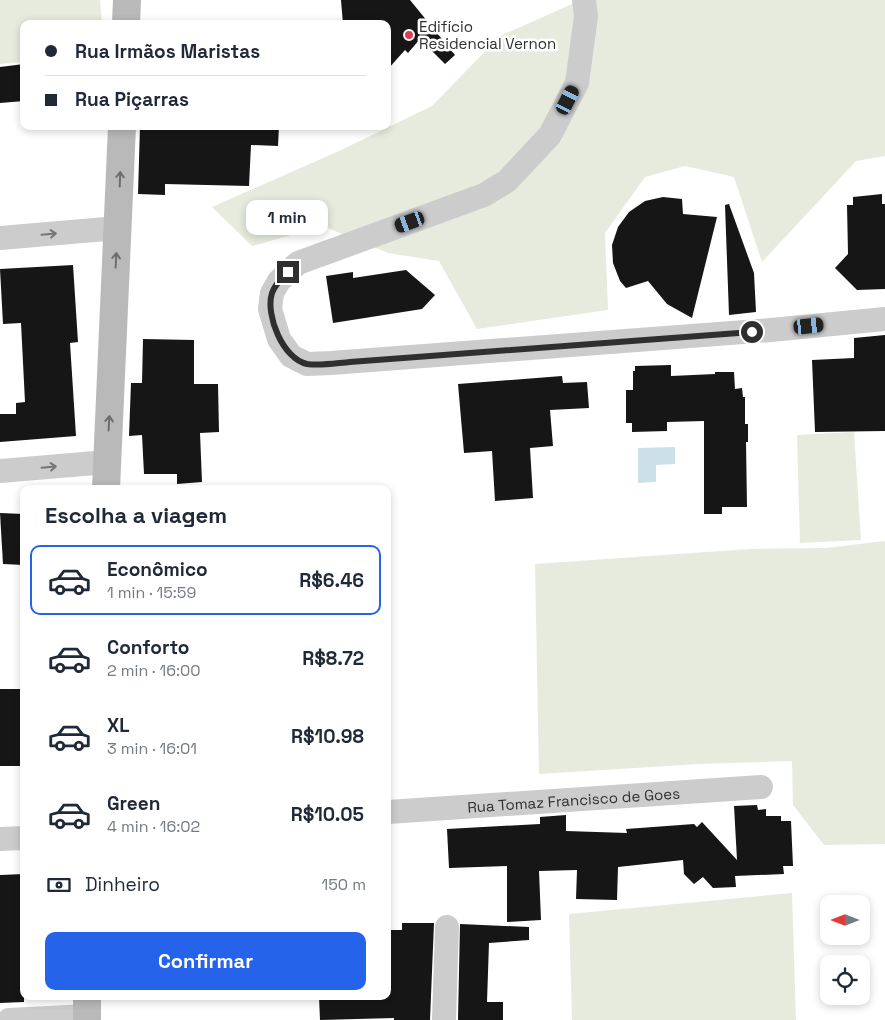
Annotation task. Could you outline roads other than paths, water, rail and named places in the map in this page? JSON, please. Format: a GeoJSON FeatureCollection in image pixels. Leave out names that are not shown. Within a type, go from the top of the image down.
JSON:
{"type":"FeatureCollection","features":[{"type":"Feature","properties":{"kind":"main road"},"geometry":{"type":"LineString","coordinates":[[126,0],[126,20]]}},
{"type":"Feature","properties":{"kind":"main road"},"geometry":{"type":"LineString","coordinates":[[106,485],[122,130]]}},
{"type":"Feature","properties":{"kind":"street"},"geometry":{"type":"LineString","coordinates":[[584,0],[586,16],[576,83],[550,135],[507,181],[484,195],[298,263],[279,281],[272,294],[270,308],[279,339],[291,356],[307,364],[341,363],[772,330],[885,319]]}},
{"type":"Feature","properties":{"kind":"street"},"geometry":{"type":"LineString","coordinates":[[0,238],[118,228]]}},
{"type":"Feature","properties":{"kind":"street"},"geometry":{"type":"LineString","coordinates":[[0,471],[107,462]]}},
{"type":"Feature","properties":{"kind":"street","name":"Rua Tomaz Francisco de Goes"},"geometry":{"type":"LineString","coordinates":[[391,812],[761,787]]}},
{"type":"Feature","properties":{"kind":"street"},"geometry":{"type":"LineString","coordinates":[[0,839],[20,838]]}},
{"type":"Feature","properties":{"kind":"street"},"geometry":{"type":"LineString","coordinates":[[444,1020],[447,927]]}},
{"type":"Feature","properties":{"kind":"street"},"geometry":{"type":"LineString","coordinates":[[9,1020],[87,1011]]}},
{"type":"Feature","properties":{"kind":"water"},"geometry":{"type":"Polygon","coordinates":[[[675,447],[675,464],[656,465],[656,482],[638,483],[638,448],[675,447]]]}},
{"type":"Feature","properties":{"kind":"place","name":"Edifício Residencial Vernon"},"geometry":{"type":"Point","coordinates":[409,35]}}]}
